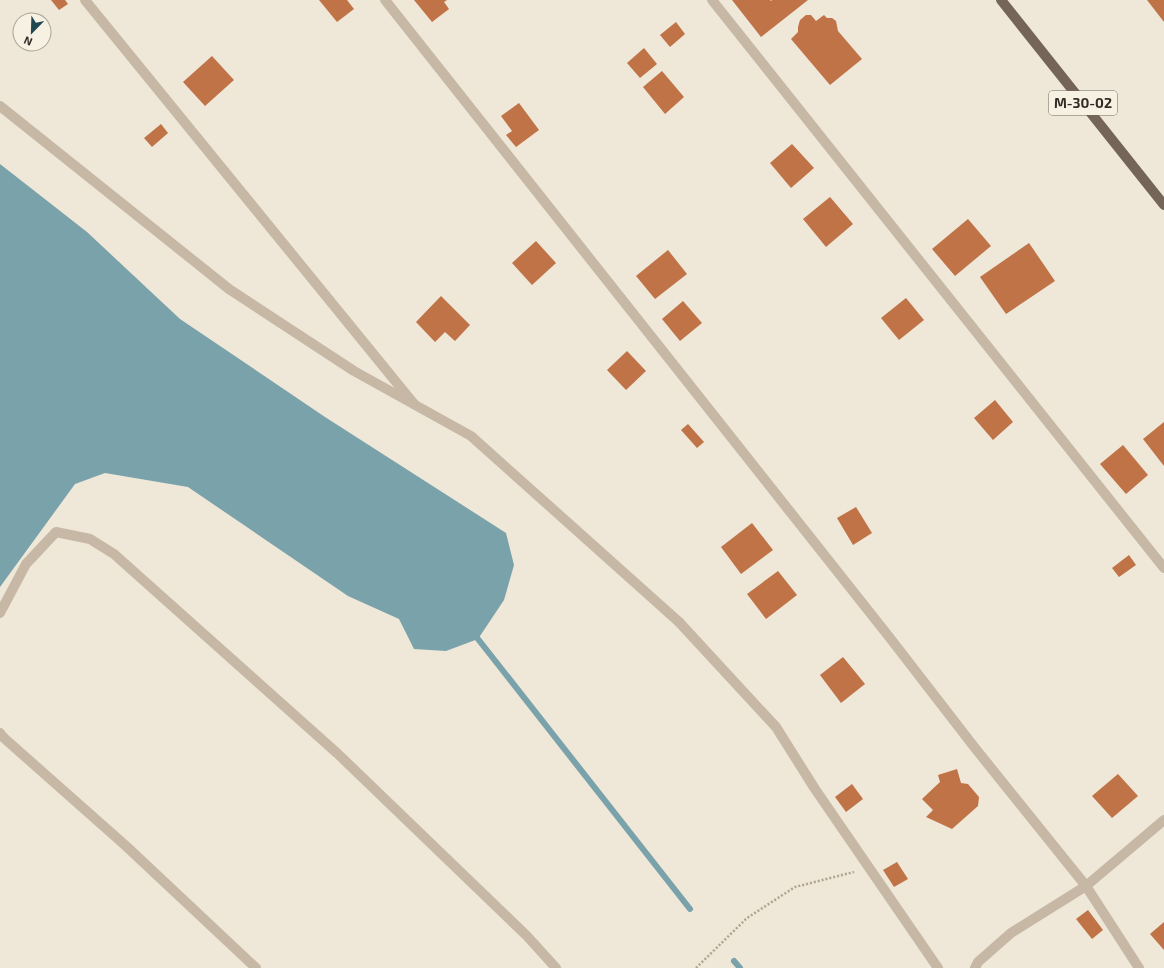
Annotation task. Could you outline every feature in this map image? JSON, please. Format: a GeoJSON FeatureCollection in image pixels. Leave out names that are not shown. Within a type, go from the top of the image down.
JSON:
{"type":"FeatureCollection","features":[{"type":"Feature","properties":{"kind":"main road","name":"М-30-02"},"geometry":{"type":"LineString","coordinates":[[1001,0],[1164,205]]}},
{"type":"Feature","properties":{"kind":"street"},"geometry":{"type":"LineString","coordinates":[[85,0],[414,404]]}},
{"type":"Feature","properties":{"kind":"street"},"geometry":{"type":"LineString","coordinates":[[385,0],[890,638],[975,748],[1086,886],[1139,968]]}},
{"type":"Feature","properties":{"kind":"street"},"geometry":{"type":"LineString","coordinates":[[712,0],[1164,568]]}},
{"type":"Feature","properties":{"kind":"street"},"geometry":{"type":"LineString","coordinates":[[0,106],[229,289],[354,370],[471,436],[679,622],[776,727],[815,789],[938,968]]}},
{"type":"Feature","properties":{"kind":"street"},"geometry":{"type":"LineString","coordinates":[[0,613],[26,564],[56,532],[90,539],[114,554],[338,754],[527,936],[556,968]]}},
{"type":"Feature","properties":{"kind":"street"},"geometry":{"type":"LineString","coordinates":[[0,732],[4,738],[126,846],[256,968]]}},
{"type":"Feature","properties":{"kind":"street"},"geometry":{"type":"LineString","coordinates":[[975,968],[978,962],[1011,933],[1086,886],[1164,820]]}},
{"type":"Feature","properties":{"kind":"path"},"geometry":{"type":"LineString","coordinates":[[696,968],[748,918],[795,888],[869,868]]}},
{"type":"Feature","properties":{"kind":"water"},"geometry":{"type":"Polygon","coordinates":[[[0,164],[87,232],[180,319],[325,417],[506,533],[514,565],[504,600],[478,639],[446,651],[414,649],[399,619],[348,596],[188,487],[105,473],[75,484],[0,587],[0,164]]]}},
{"type":"Feature","properties":{"kind":"building"},"geometry":{"type":"Polygon","coordinates":[[[51,0],[65,0],[68,4],[59,10],[51,0]]]}},
{"type":"Feature","properties":{"kind":"building"},"geometry":{"type":"Polygon","coordinates":[[[319,0],[347,0],[354,9],[337,22],[319,0]]]}},
{"type":"Feature","properties":{"kind":"building"},"geometry":{"type":"Polygon","coordinates":[[[414,0],[447,0],[444,2],[449,9],[432,22],[414,0]]]}},
{"type":"Feature","properties":{"kind":"building"},"geometry":{"type":"Polygon","coordinates":[[[732,0],[771,1],[808,0],[761,37],[732,0]]]}},
{"type":"Feature","properties":{"kind":"building"},"geometry":{"type":"Polygon","coordinates":[[[1147,0],[1164,0],[1164,22],[1147,0]]]}},
{"type":"Feature","properties":{"kind":"building"},"geometry":{"type":"Polygon","coordinates":[[[806,15],[811,15],[816,21],[824,15],[827,18],[832,18],[836,21],[838,31],[862,59],[830,85],[791,39],[798,32],[800,20],[806,15]]]}},
{"type":"Feature","properties":{"kind":"building"},"geometry":{"type":"Polygon","coordinates":[[[676,22],[685,34],[670,47],[660,35],[676,22]]]}},
{"type":"Feature","properties":{"kind":"building"},"geometry":{"type":"Polygon","coordinates":[[[644,48],[657,64],[640,78],[627,63],[644,48]]]}},
{"type":"Feature","properties":{"kind":"building"},"geometry":{"type":"Polygon","coordinates":[[[212,56],[234,80],[205,106],[183,82],[212,56]]]}},
{"type":"Feature","properties":{"kind":"building"},"geometry":{"type":"Polygon","coordinates":[[[662,71],[684,97],[665,114],[643,87],[662,71]]]}},
{"type":"Feature","properties":{"kind":"building"},"geometry":{"type":"Polygon","coordinates":[[[519,103],[539,130],[516,147],[506,135],[512,131],[501,116],[519,103]]]}},
{"type":"Feature","properties":{"kind":"building"},"geometry":{"type":"Polygon","coordinates":[[[161,124],[168,133],[152,147],[144,138],[161,124]]]}},
{"type":"Feature","properties":{"kind":"building"},"geometry":{"type":"Polygon","coordinates":[[[792,144],[814,168],[791,188],[770,163],[792,144]]]}},
{"type":"Feature","properties":{"kind":"building"},"geometry":{"type":"Polygon","coordinates":[[[830,197],[853,224],[826,247],[803,219],[830,197]]]}},
{"type":"Feature","properties":{"kind":"building"},"geometry":{"type":"Polygon","coordinates":[[[968,219],[991,246],[955,276],[932,249],[968,219]]]}},
{"type":"Feature","properties":{"kind":"building"},"geometry":{"type":"Polygon","coordinates":[[[536,241],[556,263],[532,285],[512,263],[536,241]]]}},
{"type":"Feature","properties":{"kind":"building"},"geometry":{"type":"Polygon","coordinates":[[[1029,243],[1055,281],[1006,314],[980,277],[1029,243]]]}},
{"type":"Feature","properties":{"kind":"building"},"geometry":{"type":"Polygon","coordinates":[[[668,250],[687,274],[655,299],[636,276],[668,250]]]}},
{"type":"Feature","properties":{"kind":"building"},"geometry":{"type":"Polygon","coordinates":[[[441,296],[470,325],[455,341],[445,332],[435,342],[416,322],[441,296]]]}},
{"type":"Feature","properties":{"kind":"building"},"geometry":{"type":"Polygon","coordinates":[[[906,298],[924,320],[899,340],[881,318],[906,298]]]}},
{"type":"Feature","properties":{"kind":"building"},"geometry":{"type":"Polygon","coordinates":[[[683,301],[702,323],[680,341],[662,319],[683,301]]]}},
{"type":"Feature","properties":{"kind":"building"},"geometry":{"type":"Polygon","coordinates":[[[627,351],[646,371],[626,390],[607,370],[627,351]]]}},
{"type":"Feature","properties":{"kind":"building"},"geometry":{"type":"Polygon","coordinates":[[[995,400],[1013,422],[993,440],[974,418],[995,400]]]}},
{"type":"Feature","properties":{"kind":"building"},"geometry":{"type":"Polygon","coordinates":[[[1164,422],[1164,466],[1143,439],[1164,422]]]}},
{"type":"Feature","properties":{"kind":"building"},"geometry":{"type":"Polygon","coordinates":[[[688,424],[704,442],[697,448],[681,430],[688,424]]]}},
{"type":"Feature","properties":{"kind":"building"},"geometry":{"type":"Polygon","coordinates":[[[1123,445],[1148,475],[1126,494],[1100,464],[1123,445]]]}},
{"type":"Feature","properties":{"kind":"building"},"geometry":{"type":"Polygon","coordinates":[[[856,507],[872,533],[853,545],[837,518],[856,507]]]}},
{"type":"Feature","properties":{"kind":"building"},"geometry":{"type":"Polygon","coordinates":[[[752,523],[773,550],[741,574],[721,547],[752,523]]]}},
{"type":"Feature","properties":{"kind":"building"},"geometry":{"type":"Polygon","coordinates":[[[1129,555],[1136,565],[1119,577],[1112,568],[1129,555]]]}},
{"type":"Feature","properties":{"kind":"building"},"geometry":{"type":"Polygon","coordinates":[[[778,571],[797,595],[766,619],[747,594],[778,571]]]}},
{"type":"Feature","properties":{"kind":"building"},"geometry":{"type":"Polygon","coordinates":[[[843,657],[865,684],[841,703],[820,675],[843,657]]]}},
{"type":"Feature","properties":{"kind":"building"},"geometry":{"type":"Polygon","coordinates":[[[957,769],[961,783],[968,784],[979,797],[978,806],[952,829],[926,817],[933,810],[922,799],[940,782],[938,775],[957,769]]]}},
{"type":"Feature","properties":{"kind":"building"},"geometry":{"type":"Polygon","coordinates":[[[1118,774],[1138,796],[1112,818],[1092,796],[1118,774]]]}},
{"type":"Feature","properties":{"kind":"building"},"geometry":{"type":"Polygon","coordinates":[[[852,784],[863,799],[846,812],[835,797],[852,784]]]}},
{"type":"Feature","properties":{"kind":"building"},"geometry":{"type":"Polygon","coordinates":[[[897,862],[908,879],[894,887],[883,870],[897,862]]]}},
{"type":"Feature","properties":{"kind":"building"},"geometry":{"type":"Polygon","coordinates":[[[1088,910],[1103,930],[1092,939],[1076,919],[1088,910]]]}},
{"type":"Feature","properties":{"kind":"building"},"geometry":{"type":"Polygon","coordinates":[[[1164,922],[1164,950],[1150,934],[1164,922]]]}},
{"type":"Feature","properties":{"kind":"waterway"},"geometry":{"type":"LineString","coordinates":[[478,639],[690,909]]}},
{"type":"Feature","properties":{"kind":"waterway"},"geometry":{"type":"LineString","coordinates":[[734,961],[740,968]]}}]}
